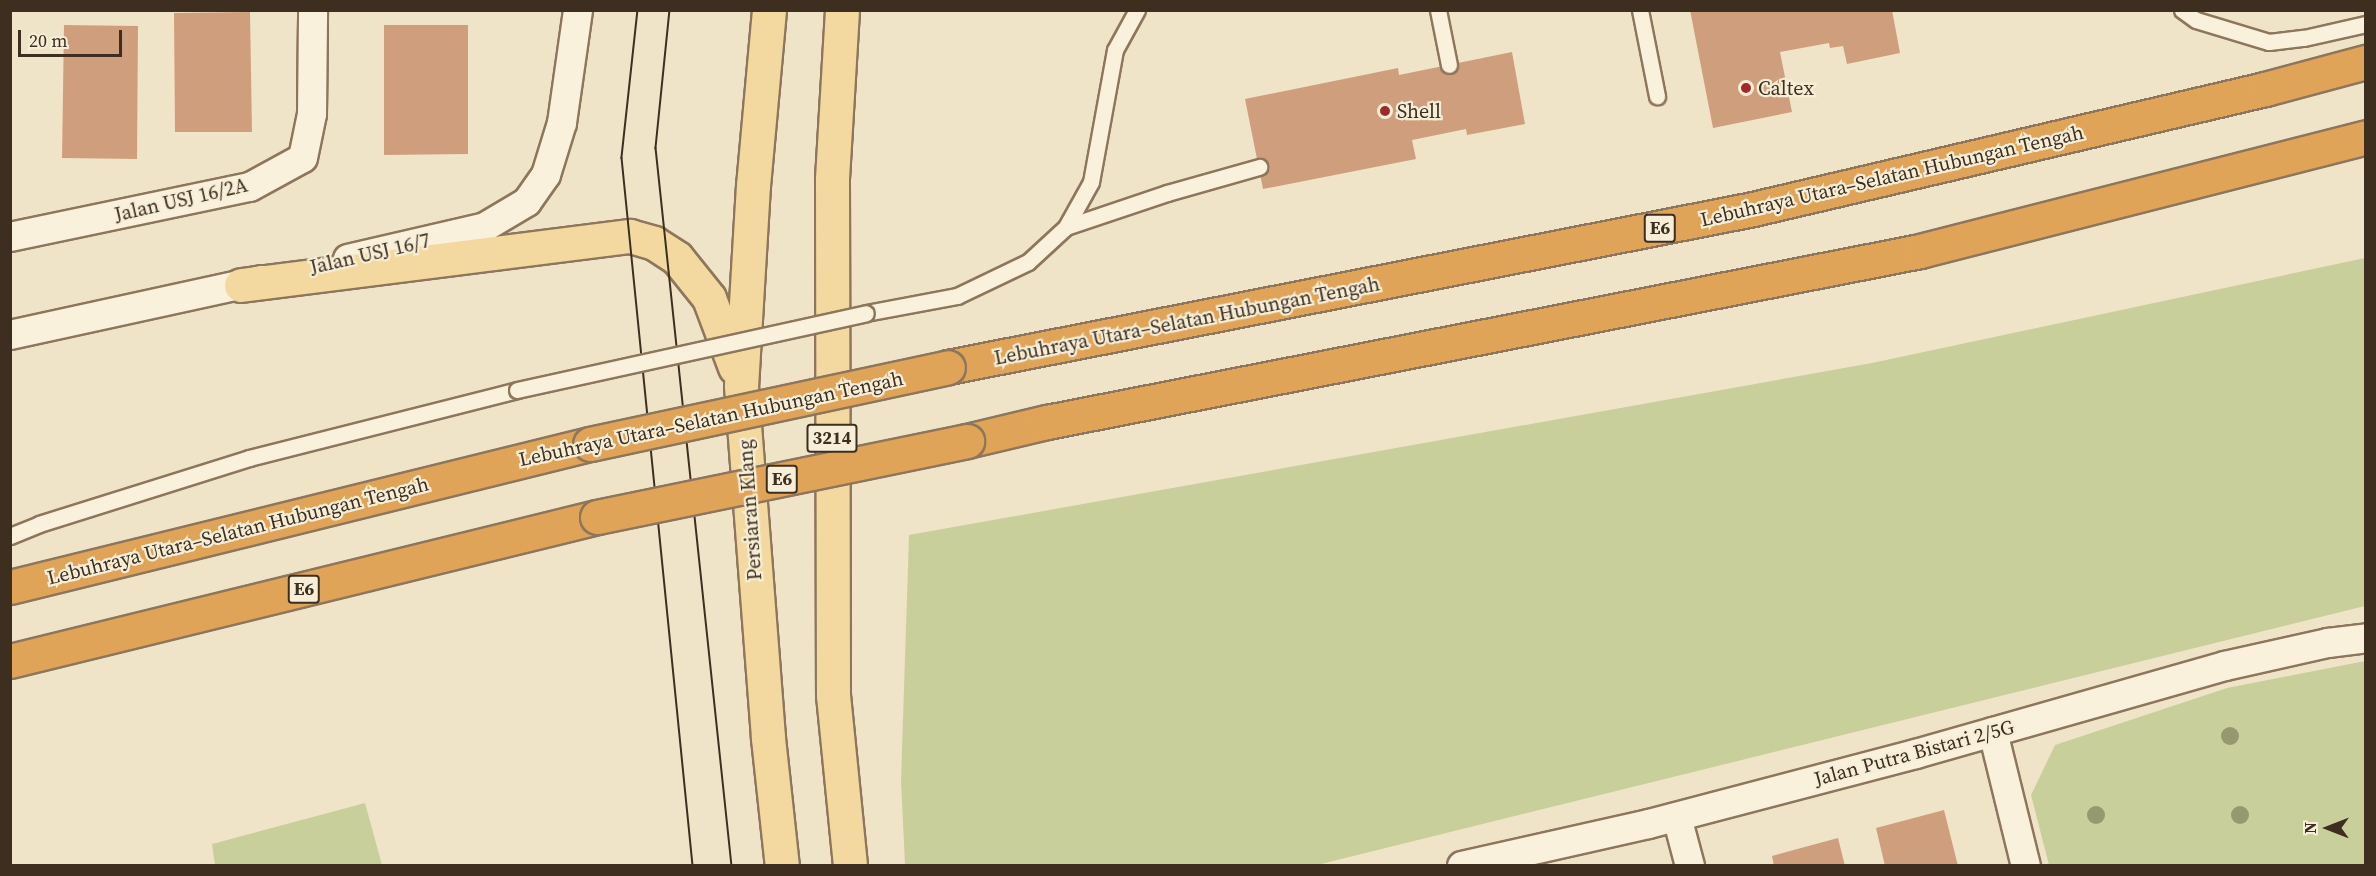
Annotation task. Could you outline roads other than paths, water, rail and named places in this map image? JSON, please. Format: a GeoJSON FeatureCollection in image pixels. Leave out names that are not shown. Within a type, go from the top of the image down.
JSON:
{"type":"FeatureCollection","features":[{"type":"Feature","properties":{"kind":"highway","name":"Lebuhraya Utara–Selatan Hubungan Tengah"},"geometry":{"type":"LineString","coordinates":[[10,587],[590,444],[948,367],[1754,209],[2253,92],[2366,62]]}},
{"type":"Feature","properties":{"kind":"highway","name":"E6"},"geometry":{"type":"LineString","coordinates":[[10,661],[597,517],[966,441],[1070,417],[1920,251],[2366,137]]}},
{"type":"Feature","properties":{"kind":"main road","name":"Persiaran Klang"},"geometry":{"type":"LineString","coordinates":[[769,10],[753,185],[741,386],[768,738],[782,866]]}},
{"type":"Feature","properties":{"kind":"main road","name":"3214"},"geometry":{"type":"LineString","coordinates":[[842,10],[832,180],[833,695],[850,866]]}},
{"type":"Feature","properties":{"kind":"main road"},"geometry":{"type":"LineString","coordinates":[[241,285],[630,236],[654,243],[677,258],[709,298],[741,386]]}},
{"type":"Feature","properties":{"kind":"street","name":"Jalan USJ 16/2A"},"geometry":{"type":"LineString","coordinates":[[10,237],[250,187],[303,158],[312,114],[313,10]]}},
{"type":"Feature","properties":{"kind":"street","name":"Jalan USJ 16/7"},"geometry":{"type":"LineString","coordinates":[[10,335],[241,285],[485,226],[527,202],[546,176],[562,123],[578,10]]}},
{"type":"Feature","properties":{"kind":"street","name":"Jalan Putra Bistari 2/5G"},"geometry":{"type":"LineString","coordinates":[[1462,866],[1677,817],[1993,732],[2225,666],[2328,643],[2366,638]]}},
{"type":"Feature","properties":{"kind":"street"},"geometry":{"type":"LineString","coordinates":[[1993,732],[2026,866]]}},
{"type":"Feature","properties":{"kind":"street"},"geometry":{"type":"LineString","coordinates":[[1677,817],[1690,866]]}},
{"type":"Feature","properties":{"kind":"lane"},"geometry":{"type":"LineString","coordinates":[[1438,10],[1449,65]]}},
{"type":"Feature","properties":{"kind":"lane"},"geometry":{"type":"LineString","coordinates":[[1640,10],[1657,96]]}},
{"type":"Feature","properties":{"kind":"lane"},"geometry":{"type":"LineString","coordinates":[[2182,10],[2270,42],[2304,38],[2366,24]]}},
{"type":"Feature","properties":{"kind":"lane"},"geometry":{"type":"LineString","coordinates":[[10,536],[39,524],[249,458],[517,390],[866,313],[957,296],[1028,262],[1066,227],[1091,182],[1115,50],[1137,11]]}},
{"type":"Feature","properties":{"kind":"lane"},"geometry":{"type":"LineString","coordinates":[[1066,227],[1258,167]]}},
{"type":"Feature","properties":{"kind":"tram line"},"geometry":{"type":"LineString","coordinates":[[638,10],[622,158],[693,866]]}},
{"type":"Feature","properties":{"kind":"tram line"},"geometry":{"type":"LineString","coordinates":[[670,10],[656,148],[732,866]]}},
{"type":"Feature","properties":{"kind":"place","name":"Caltex"},"geometry":{"type":"Point","coordinates":[1746,88]}},
{"type":"Feature","properties":{"kind":"place","name":"Shell"},"geometry":{"type":"Point","coordinates":[1385,111]}}]}
